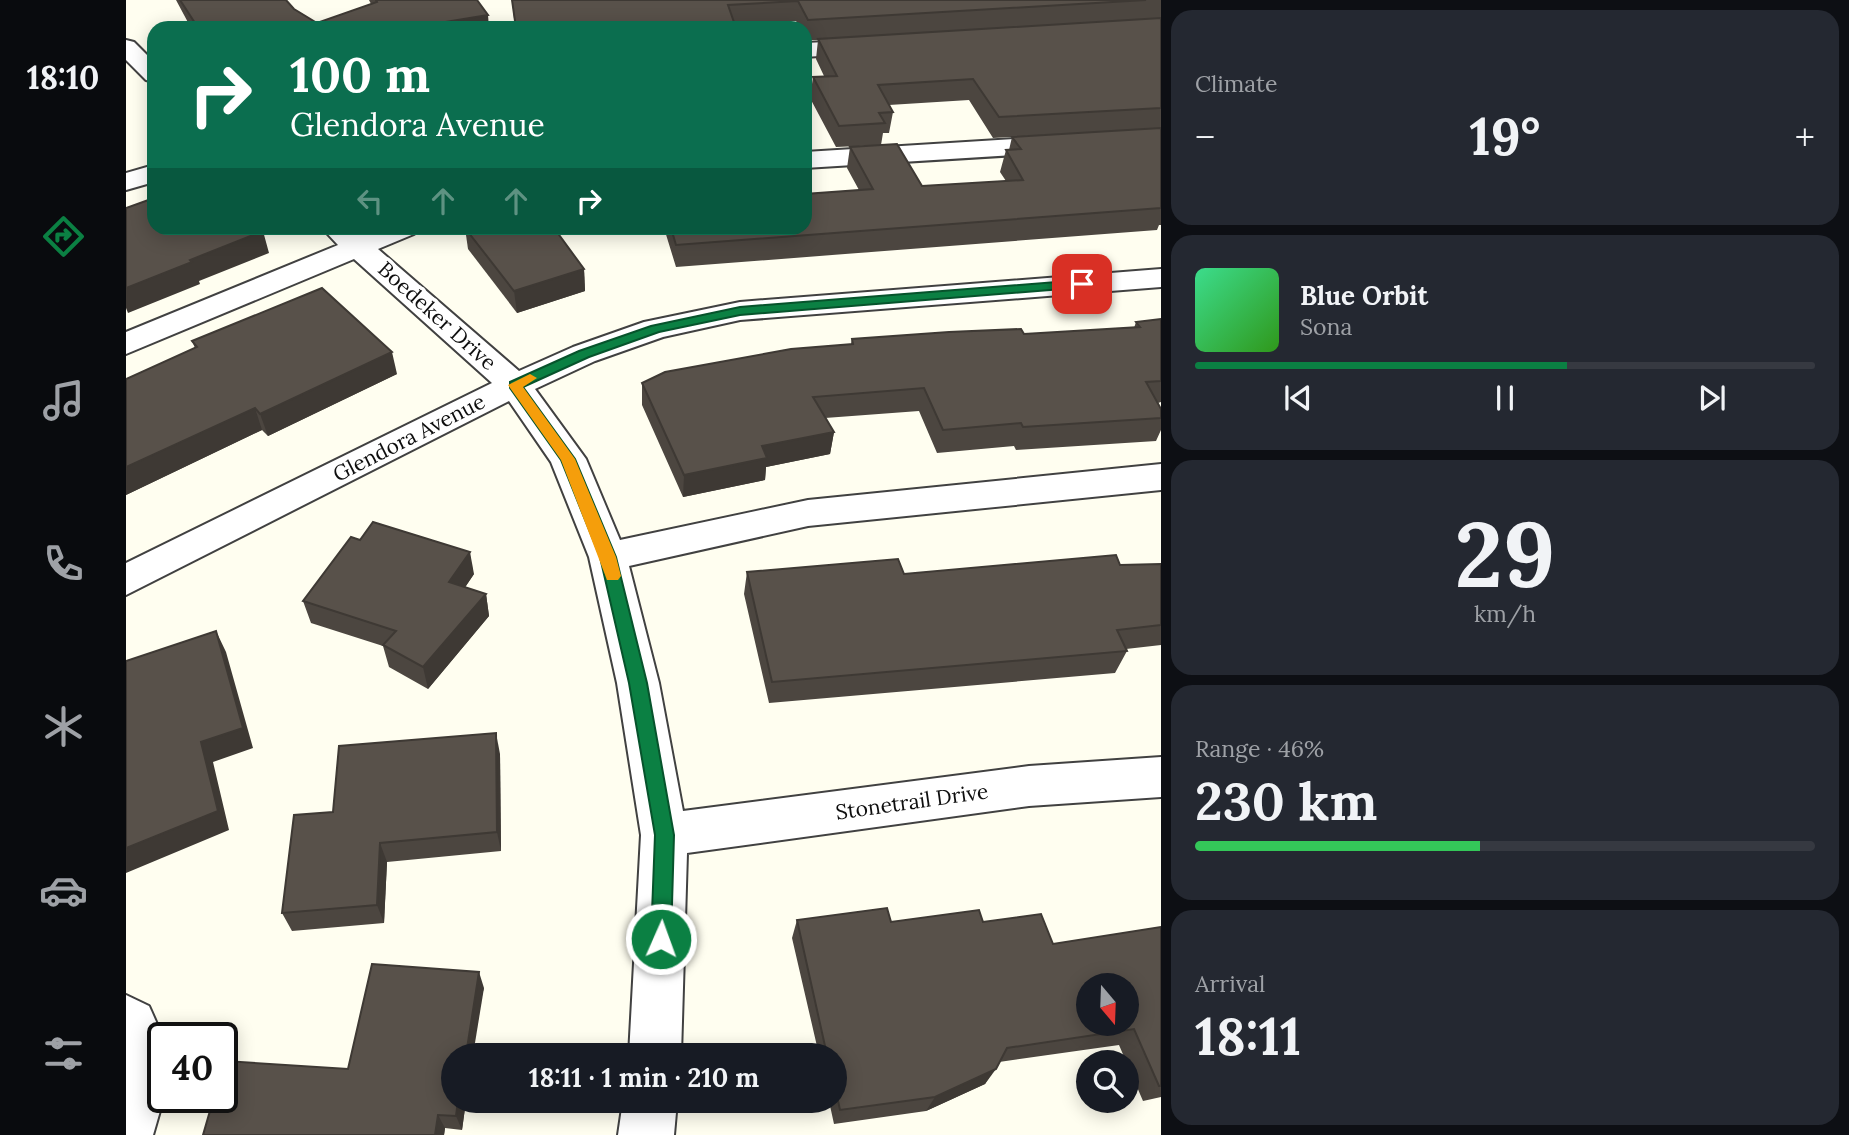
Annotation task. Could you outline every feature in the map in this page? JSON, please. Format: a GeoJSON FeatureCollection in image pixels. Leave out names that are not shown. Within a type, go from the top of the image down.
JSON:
{"type":"FeatureCollection","features":[{"type":"Feature","properties":{"kind":"street"},"geometry":{"type":"LineString","coordinates":[[812,50],[889,46]]}},
{"type":"Feature","properties":{"kind":"street"},"geometry":{"type":"LineString","coordinates":[[126,47],[141,71]]}},
{"type":"Feature","properties":{"kind":"street"},"geometry":{"type":"LineString","coordinates":[[812,160],[1161,138]]}},
{"type":"Feature","properties":{"kind":"street"},"geometry":{"type":"LineString","coordinates":[[126,182],[147,175]]}},
{"type":"Feature","properties":{"kind":"street"},"geometry":{"type":"LineString","coordinates":[[126,344],[347,237]]}},
{"type":"Feature","properties":{"kind":"street","name":"Boedeker Drive"},"geometry":{"type":"LineString","coordinates":[[347,237],[515,385],[568,459],[608,557],[638,683],[664,835],[655,1043]]}},
{"type":"Feature","properties":{"kind":"street","name":"Glendora Avenue"},"geometry":{"type":"LineString","coordinates":[[126,580],[515,385],[584,354],[655,329],[740,311],[1161,278]]}},
{"type":"Feature","properties":{"kind":"street"},"geometry":{"type":"LineString","coordinates":[[608,557],[807,513],[1161,477]]}},
{"type":"Feature","properties":{"kind":"street","name":"Stonetrail Drive"},"geometry":{"type":"LineString","coordinates":[[664,835],[1029,786],[1161,776]]}},
{"type":"Feature","properties":{"kind":"street"},"geometry":{"type":"LineString","coordinates":[[126,1021],[131,1024],[138,1094],[126,1133]]}},
{"type":"Feature","properties":{"kind":"street"},"geometry":{"type":"LineString","coordinates":[[646,1135],[649,1113]]}},
{"type":"Feature","properties":{"kind":"building"},"geometry":{"type":"Polygon","coordinates":[[[180,0],[286,0],[294,9],[314,21],[194,21],[180,0]]]}},
{"type":"Feature","properties":{"kind":"building"},"geometry":{"type":"Polygon","coordinates":[[[376,0],[477,0],[488,15],[452,21],[323,21],[377,2],[376,0]]]}},
{"type":"Feature","properties":{"kind":"building"},"geometry":{"type":"Polygon","coordinates":[[[512,0],[1146,0],[808,20],[798,1],[728,5],[734,21],[515,21],[512,0]]]}},
{"type":"Feature","properties":{"kind":"building"},"geometry":{"type":"Polygon","coordinates":[[[1161,18],[1161,108],[999,117],[973,79],[878,85],[893,112],[879,113],[885,123],[839,126],[813,77],[837,76],[818,39],[1161,18]]]}},
{"type":"Feature","properties":{"kind":"building"},"geometry":{"type":"Polygon","coordinates":[[[1161,128],[1161,208],[812,235],[812,193],[873,189],[850,147],[897,144],[922,186],[1023,180],[1006,150],[1021,149],[1012,137],[1161,128]]]}},
{"type":"Feature","properties":{"kind":"building"},"geometry":{"type":"Polygon","coordinates":[[[147,200],[147,235],[253,235],[126,288],[126,208],[147,200]]]}},
{"type":"Feature","properties":{"kind":"building"},"geometry":{"type":"Polygon","coordinates":[[[470,235],[559,235],[584,269],[514,291],[470,235]]]}},
{"type":"Feature","properties":{"kind":"building"},"geometry":{"type":"Polygon","coordinates":[[[673,235],[807,235],[676,245],[673,235]]]}},
{"type":"Feature","properties":{"kind":"building"},"geometry":{"type":"Polygon","coordinates":[[[322,288],[392,352],[260,414],[255,408],[126,467],[126,379],[197,347],[192,341],[322,288]]]}},
{"type":"Feature","properties":{"kind":"building"},"geometry":{"type":"Polygon","coordinates":[[[1161,319],[1161,381],[1146,382],[1161,409],[1161,418],[1023,427],[1021,423],[943,430],[924,388],[813,397],[834,432],[762,446],[767,458],[684,475],[642,383],[665,372],[791,349],[853,344],[852,339],[1021,329],[1024,334],[1140,327],[1136,322],[1161,319]]]}},
{"type":"Feature","properties":{"kind":"building"},"geometry":{"type":"Polygon","coordinates":[[[373,522],[470,552],[449,582],[486,594],[423,667],[383,645],[396,631],[303,601],[351,537],[360,540],[373,522]]]}},
{"type":"Feature","properties":{"kind":"building"},"geometry":{"type":"Polygon","coordinates":[[[1116,555],[1120,565],[1161,564],[1161,625],[1117,630],[1127,651],[772,682],[747,572],[898,559],[904,574],[1116,555]]]}},
{"type":"Feature","properties":{"kind":"building"},"geometry":{"type":"Polygon","coordinates":[[[216,631],[243,728],[201,742],[218,811],[126,848],[126,661],[216,631]]]}},
{"type":"Feature","properties":{"kind":"building"},"geometry":{"type":"Polygon","coordinates":[[[496,733],[497,832],[380,843],[377,905],[282,913],[294,815],[333,812],[339,746],[496,733]]]}},
{"type":"Feature","properties":{"kind":"building"},"geometry":{"type":"Polygon","coordinates":[[[887,908],[891,922],[979,910],[983,922],[1041,914],[1053,944],[1161,927],[1161,1086],[1137,1036],[1139,973],[1076,973],[1076,1036],[1087,1036],[1007,1048],[996,1069],[935,1097],[847,1109],[847,1043],[824,1043],[797,920],[887,908]]]}},
{"type":"Feature","properties":{"kind":"building"},"geometry":{"type":"Polygon","coordinates":[[[372,964],[479,972],[468,1043],[441,1043],[441,1113],[456,1113],[456,1116],[438,1115],[435,1135],[203,1135],[209,1113],[238,1113],[238,1062],[348,1069],[372,964]]]}},
{"type":"Feature","properties":{"kind":"slow traffic"},"geometry":{"type":"LineString","coordinates":[[530,378],[515,385],[568,459],[608,557],[613,576]]}},
{"type":"Feature","properties":{"kind":"route"},"geometry":{"type":"LineString","coordinates":[[661,939],[664,835],[638,683],[608,557],[568,459],[515,385],[584,354],[655,329],[740,311],[1082,284]]}}]}
